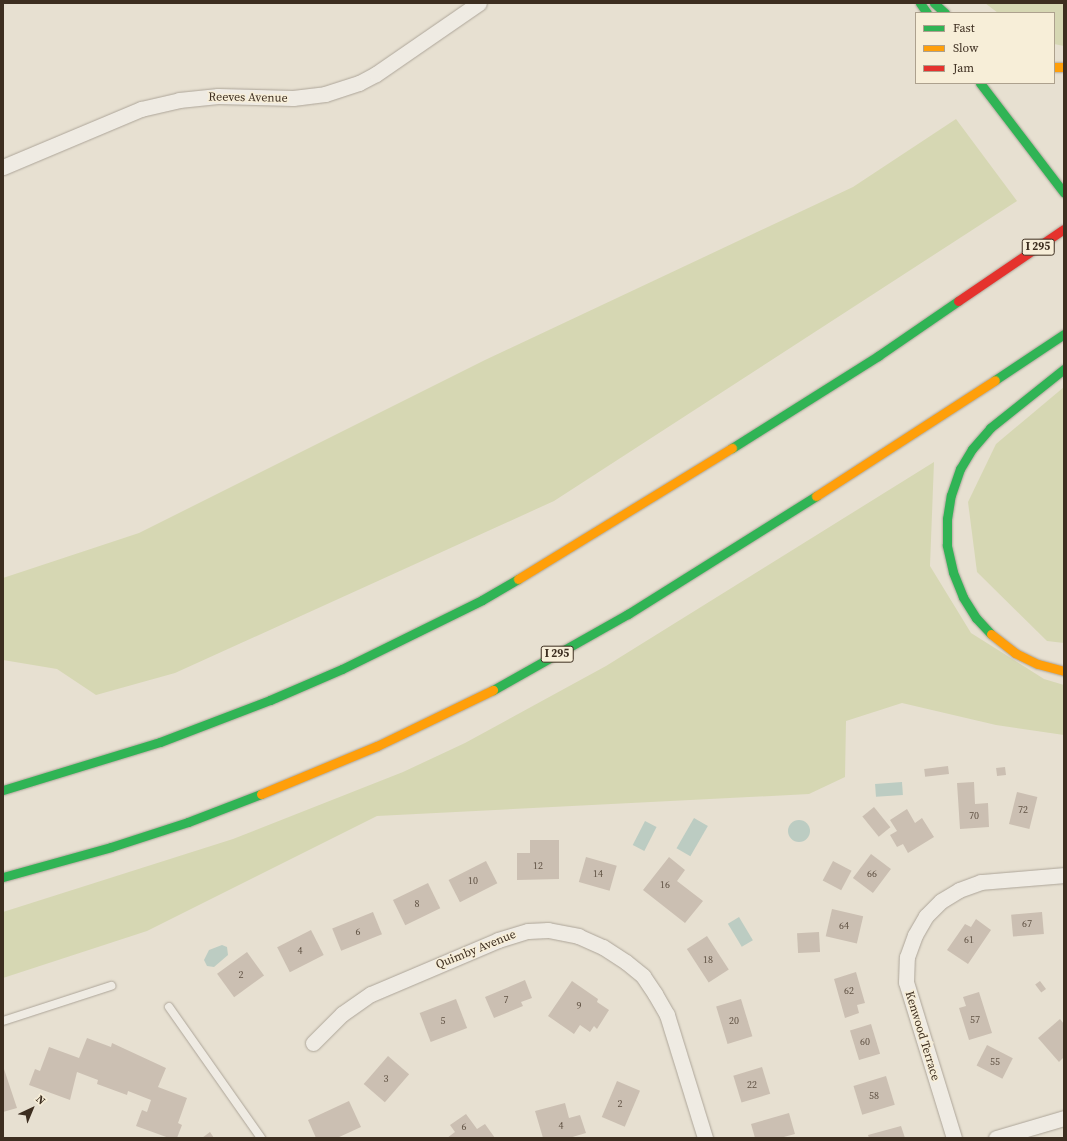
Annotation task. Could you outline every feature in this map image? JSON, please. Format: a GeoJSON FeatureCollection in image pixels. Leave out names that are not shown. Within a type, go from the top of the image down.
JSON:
{"type":"FeatureCollection","features":[{"type":"Feature","properties":{"kind":"main road"},"geometry":{"type":"LineString","coordinates":[[920,3],[926,12]]}},
{"type":"Feature","properties":{"kind":"main road"},"geometry":{"type":"LineString","coordinates":[[934,3],[944,12]]}},
{"type":"Feature","properties":{"kind":"main road"},"geometry":{"type":"LineString","coordinates":[[981,84],[1064,193]]}},
{"type":"Feature","properties":{"kind":"main road","name":"I 295"},"geometry":{"type":"LineString","coordinates":[[3,790],[160,742],[270,700],[349,666],[482,600],[584,541],[838,381],[1064,229]]}},
{"type":"Feature","properties":{"kind":"main road","name":"I 295"},"geometry":{"type":"LineString","coordinates":[[3,878],[111,847],[264,793],[377,746],[522,674],[634,610],[924,427],[1064,334]]}},
{"type":"Feature","properties":{"kind":"main road"},"geometry":{"type":"LineString","coordinates":[[1064,369],[990,428],[972,449],[960,469],[951,495],[947,519],[947,545],[952,572],[963,597],[976,618],[993,636],[1016,653],[1038,664],[1064,671]]}},
{"type":"Feature","properties":{"kind":"street","name":"Reeves Avenue"},"geometry":{"type":"LineString","coordinates":[[3,167],[141,109],[179,100],[218,96],[293,98],[325,94],[359,83],[376,74],[479,3]]}},
{"type":"Feature","properties":{"kind":"street","name":"Kenwood Terrace"},"geometry":{"type":"LineString","coordinates":[[954,1138],[906,982],[908,957],[915,935],[931,911],[959,890],[981,882],[1064,875]]}},
{"type":"Feature","properties":{"kind":"street","name":"Quimby Avenue"},"geometry":{"type":"LineString","coordinates":[[313,1043],[342,1014],[371,994],[498,940],[528,931],[548,930],[578,936],[603,947],[626,962],[643,976],[655,994],[667,1016],[705,1138]]}},
{"type":"Feature","properties":{"kind":"street"},"geometry":{"type":"LineString","coordinates":[[996,1138],[1064,1118]]}},
{"type":"Feature","properties":{"kind":"lane"},"geometry":{"type":"LineString","coordinates":[[3,1021],[111,986]]}},
{"type":"Feature","properties":{"kind":"lane"},"geometry":{"type":"LineString","coordinates":[[169,1007],[261,1138]]}},
{"type":"Feature","properties":{"kind":"green space"},"geometry":{"type":"Polygon","coordinates":[[[985,3],[1064,3],[1064,46],[1055,44],[1055,12],[997,12],[985,3]]]}},
{"type":"Feature","properties":{"kind":"green space"},"geometry":{"type":"Polygon","coordinates":[[[956,119],[1017,201],[554,501],[175,673],[96,695],[57,669],[3,660],[3,578],[139,533],[485,360],[853,187],[956,119]]]}},
{"type":"Feature","properties":{"kind":"green space"},"geometry":{"type":"Polygon","coordinates":[[[1064,387],[1064,643],[1047,641],[977,572],[968,502],[996,444],[1064,387]]]}},
{"type":"Feature","properties":{"kind":"green space"},"geometry":{"type":"Polygon","coordinates":[[[934,462],[930,566],[971,633],[1044,679],[1064,685],[1064,735],[996,725],[902,703],[846,721],[845,777],[809,794],[377,816],[147,931],[3,978],[3,912],[233,839],[403,772],[465,743],[606,666],[934,462]]]}},
{"type":"Feature","properties":{"kind":"shaded area"},"geometry":{"type":"Polygon","coordinates":[[[902,782],[903,795],[876,797],[875,784],[902,782]]]}},
{"type":"Feature","properties":{"kind":"shaded area"},"geometry":{"type":"Polygon","coordinates":[[[694,818],[708,826],[690,856],[676,848],[694,818]]]}},
{"type":"Feature","properties":{"kind":"shaded area"},"geometry":{"type":"Polygon","coordinates":[[[799,820],[807,823],[810,831],[807,839],[799,842],[791,839],[788,831],[791,823],[799,820]]]}},
{"type":"Feature","properties":{"kind":"shaded area"},"geometry":{"type":"Polygon","coordinates":[[[645,821],[657,827],[644,851],[633,845],[645,821]]]}},
{"type":"Feature","properties":{"kind":"shaded area"},"geometry":{"type":"Polygon","coordinates":[[[739,917],[753,940],[742,947],[728,924],[739,917]]]}},
{"type":"Feature","properties":{"kind":"shaded area"},"geometry":{"type":"Polygon","coordinates":[[[222,945],[227,947],[228,955],[214,967],[207,966],[204,960],[209,950],[222,945]]]}},
{"type":"Feature","properties":{"kind":"building"},"geometry":{"type":"Polygon","coordinates":[[[948,766],[949,774],[925,777],[924,769],[948,766]]]}},
{"type":"Feature","properties":{"kind":"building"},"geometry":{"type":"Polygon","coordinates":[[[1005,767],[1006,775],[997,776],[996,768],[1005,767]]]}},
{"type":"Feature","properties":{"kind":"building"},"geometry":{"type":"Polygon","coordinates":[[[974,782],[975,804],[988,803],[989,827],[960,829],[957,783],[974,782]]]}},
{"type":"Feature","properties":{"kind":"building"},"geometry":{"type":"Polygon","coordinates":[[[1017,792],[1037,797],[1029,829],[1009,824],[1017,792]]]}},
{"type":"Feature","properties":{"kind":"building"},"geometry":{"type":"Polygon","coordinates":[[[874,807],[890,827],[879,837],[862,816],[874,807]]]}},
{"type":"Feature","properties":{"kind":"building"},"geometry":{"type":"Polygon","coordinates":[[[907,809],[915,823],[922,818],[934,837],[908,853],[903,844],[897,847],[890,835],[897,831],[890,820],[907,809]]]}},
{"type":"Feature","properties":{"kind":"building"},"geometry":{"type":"Polygon","coordinates":[[[530,840],[559,840],[559,879],[517,880],[517,853],[530,853],[530,840]]]}},
{"type":"Feature","properties":{"kind":"building"},"geometry":{"type":"Polygon","coordinates":[[[871,854],[891,869],[873,893],[853,878],[871,854]]]}},
{"type":"Feature","properties":{"kind":"building"},"geometry":{"type":"Polygon","coordinates":[[[586,857],[617,866],[610,891],[579,882],[586,857]]]}},
{"type":"Feature","properties":{"kind":"building"},"geometry":{"type":"Polygon","coordinates":[[[669,857],[685,870],[677,881],[703,901],[685,923],[643,890],[669,857]]]}},
{"type":"Feature","properties":{"kind":"building"},"geometry":{"type":"Polygon","coordinates":[[[486,861],[497,883],[460,902],[449,880],[486,861]]]}},
{"type":"Feature","properties":{"kind":"building"},"geometry":{"type":"Polygon","coordinates":[[[833,861],[852,871],[841,890],[823,880],[833,861]]]}},
{"type":"Feature","properties":{"kind":"building"},"geometry":{"type":"Polygon","coordinates":[[[428,883],[440,908],[405,925],[393,900],[428,883]]]}},
{"type":"Feature","properties":{"kind":"building"},"geometry":{"type":"Polygon","coordinates":[[[832,909],[863,916],[857,943],[826,936],[832,909]]]}},
{"type":"Feature","properties":{"kind":"building"},"geometry":{"type":"Polygon","coordinates":[[[373,912],[382,934],[341,951],[332,928],[373,912]]]}},
{"type":"Feature","properties":{"kind":"building"},"geometry":{"type":"Polygon","coordinates":[[[1042,912],[1044,934],[1013,937],[1011,915],[1042,912]]]}},
{"type":"Feature","properties":{"kind":"building"},"geometry":{"type":"Polygon","coordinates":[[[976,919],[991,930],[968,964],[947,950],[965,924],[971,927],[976,919]]]}},
{"type":"Feature","properties":{"kind":"building"},"geometry":{"type":"Polygon","coordinates":[[[311,930],[324,955],[290,972],[277,947],[311,930]]]}},
{"type":"Feature","properties":{"kind":"building"},"geometry":{"type":"Polygon","coordinates":[[[819,932],[820,952],[798,953],[797,933],[819,932]]]}},
{"type":"Feature","properties":{"kind":"building"},"geometry":{"type":"Polygon","coordinates":[[[707,936],[729,970],[709,983],[687,949],[707,936]]]}},
{"type":"Feature","properties":{"kind":"building"},"geometry":{"type":"Polygon","coordinates":[[[247,952],[264,975],[234,997],[217,974],[247,952]]]}},
{"type":"Feature","properties":{"kind":"building"},"geometry":{"type":"Polygon","coordinates":[[[856,972],[865,1003],[857,1005],[859,1013],[845,1018],[834,979],[856,972]]]}},
{"type":"Feature","properties":{"kind":"building"},"geometry":{"type":"Polygon","coordinates":[[[525,980],[532,998],[521,1002],[523,1006],[494,1018],[485,997],[525,980]]]}},
{"type":"Feature","properties":{"kind":"building"},"geometry":{"type":"Polygon","coordinates":[[[572,981],[598,999],[597,1002],[609,1010],[597,1029],[594,1026],[590,1032],[580,1025],[574,1034],[548,1016],[572,981]]]}},
{"type":"Feature","properties":{"kind":"building"},"geometry":{"type":"Polygon","coordinates":[[[1040,981],[1046,989],[1041,993],[1035,985],[1040,981]]]}},
{"type":"Feature","properties":{"kind":"building"},"geometry":{"type":"Polygon","coordinates":[[[979,992],[992,1033],[969,1040],[959,1008],[966,1006],[963,997],[979,992]]]}},
{"type":"Feature","properties":{"kind":"building"},"geometry":{"type":"Polygon","coordinates":[[[456,999],[467,1028],[431,1042],[420,1013],[456,999]]]}},
{"type":"Feature","properties":{"kind":"building"},"geometry":{"type":"Polygon","coordinates":[[[741,999],[752,1036],[728,1044],[716,1007],[741,999]]]}},
{"type":"Feature","properties":{"kind":"building"},"geometry":{"type":"Polygon","coordinates":[[[1060,1019],[1064,1024],[1064,1057],[1059,1062],[1038,1038],[1060,1019]]]}},
{"type":"Feature","properties":{"kind":"building"},"geometry":{"type":"Polygon","coordinates":[[[871,1024],[880,1054],[859,1060],[850,1030],[871,1024]]]}},
{"type":"Feature","properties":{"kind":"building"},"geometry":{"type":"Polygon","coordinates":[[[87,1038],[111,1047],[112,1043],[166,1068],[158,1087],[187,1098],[178,1123],[182,1125],[177,1138],[169,1138],[136,1126],[142,1110],[147,1112],[151,1100],[128,1091],[127,1095],[97,1084],[98,1080],[77,1072],[70,1100],[29,1085],[35,1069],[40,1071],[49,1047],[79,1058],[87,1038]]]}},
{"type":"Feature","properties":{"kind":"building"},"geometry":{"type":"Polygon","coordinates":[[[987,1045],[1013,1058],[1002,1079],[977,1065],[987,1045]]]}},
{"type":"Feature","properties":{"kind":"building"},"geometry":{"type":"Polygon","coordinates":[[[388,1056],[409,1074],[385,1102],[364,1084],[388,1056]]]}},
{"type":"Feature","properties":{"kind":"building"},"geometry":{"type":"Polygon","coordinates":[[[3,1066],[17,1108],[3,1112],[3,1066]]]}},
{"type":"Feature","properties":{"kind":"building"},"geometry":{"type":"Polygon","coordinates":[[[762,1067],[770,1094],[741,1103],[733,1076],[762,1067]]]}},
{"type":"Feature","properties":{"kind":"building"},"geometry":{"type":"Polygon","coordinates":[[[886,1076],[895,1105],[862,1115],[853,1086],[886,1076]]]}},
{"type":"Feature","properties":{"kind":"building"},"geometry":{"type":"Polygon","coordinates":[[[617,1081],[640,1091],[625,1127],[602,1117],[617,1081]]]}},
{"type":"Feature","properties":{"kind":"building"},"geometry":{"type":"Polygon","coordinates":[[[349,1101],[361,1127],[337,1138],[316,1138],[308,1120],[349,1101]]]}},
{"type":"Feature","properties":{"kind":"building"},"geometry":{"type":"Polygon","coordinates":[[[565,1103],[569,1118],[580,1115],[586,1133],[569,1138],[543,1138],[535,1111],[565,1103]]]}},
{"type":"Feature","properties":{"kind":"building"},"geometry":{"type":"Polygon","coordinates":[[[789,1113],[795,1134],[780,1138],[755,1138],[751,1124],[789,1113]]]}},
{"type":"Feature","properties":{"kind":"building"},"geometry":{"type":"Polygon","coordinates":[[[466,1114],[477,1129],[485,1124],[495,1138],[447,1138],[455,1132],[450,1125],[466,1114]]]}},
{"type":"Feature","properties":{"kind":"building"},"geometry":{"type":"Polygon","coordinates":[[[901,1126],[905,1138],[869,1138],[868,1135],[901,1126]]]}},
{"type":"Feature","properties":{"kind":"building"},"geometry":{"type":"Polygon","coordinates":[[[210,1132],[214,1138],[202,1138],[210,1132]]]}},
{"type":"Feature","properties":{"kind":"traffic: fast"},"geometry":{"type":"LineString","coordinates":[[920,3],[926,12]]}},
{"type":"Feature","properties":{"kind":"traffic: fast"},"geometry":{"type":"LineString","coordinates":[[934,3],[944,12]]}},
{"type":"Feature","properties":{"kind":"traffic: fast"},"geometry":{"type":"LineString","coordinates":[[981,84],[1064,193]]}},
{"type":"Feature","properties":{"kind":"traffic: fast"},"geometry":{"type":"LineString","coordinates":[[732,448],[878,356],[958,301]]}},
{"type":"Feature","properties":{"kind":"traffic: fast"},"geometry":{"type":"LineString","coordinates":[[995,380],[1064,334]]}},
{"type":"Feature","properties":{"kind":"traffic: fast"},"geometry":{"type":"LineString","coordinates":[[991,634],[976,618],[963,597],[953,572],[947,545],[947,519],[951,495],[960,469],[972,449],[990,428],[1064,369]]}},
{"type":"Feature","properties":{"kind":"traffic: fast"},"geometry":{"type":"LineString","coordinates":[[493,690],[628,614],[816,496]]}},
{"type":"Feature","properties":{"kind":"traffic: fast"},"geometry":{"type":"LineString","coordinates":[[3,790],[160,742],[270,700],[342,669],[482,600],[518,579]]}},
{"type":"Feature","properties":{"kind":"traffic: fast"},"geometry":{"type":"LineString","coordinates":[[3,877],[111,847],[188,822],[261,794]]}},
{"type":"Feature","properties":{"kind":"traffic: slow"},"geometry":{"type":"LineString","coordinates":[[1055,67],[1064,67]]}},
{"type":"Feature","properties":{"kind":"traffic: slow"},"geometry":{"type":"LineString","coordinates":[[816,496],[995,380]]}},
{"type":"Feature","properties":{"kind":"traffic: slow"},"geometry":{"type":"LineString","coordinates":[[518,579],[732,448]]}},
{"type":"Feature","properties":{"kind":"traffic: slow"},"geometry":{"type":"LineString","coordinates":[[991,634],[1015,653],[1038,664],[1064,671]]}},
{"type":"Feature","properties":{"kind":"traffic: slow"},"geometry":{"type":"LineString","coordinates":[[261,794],[377,746],[493,690]]}},
{"type":"Feature","properties":{"kind":"traffic: jam"},"geometry":{"type":"LineString","coordinates":[[958,301],[1064,229]]}}]}
